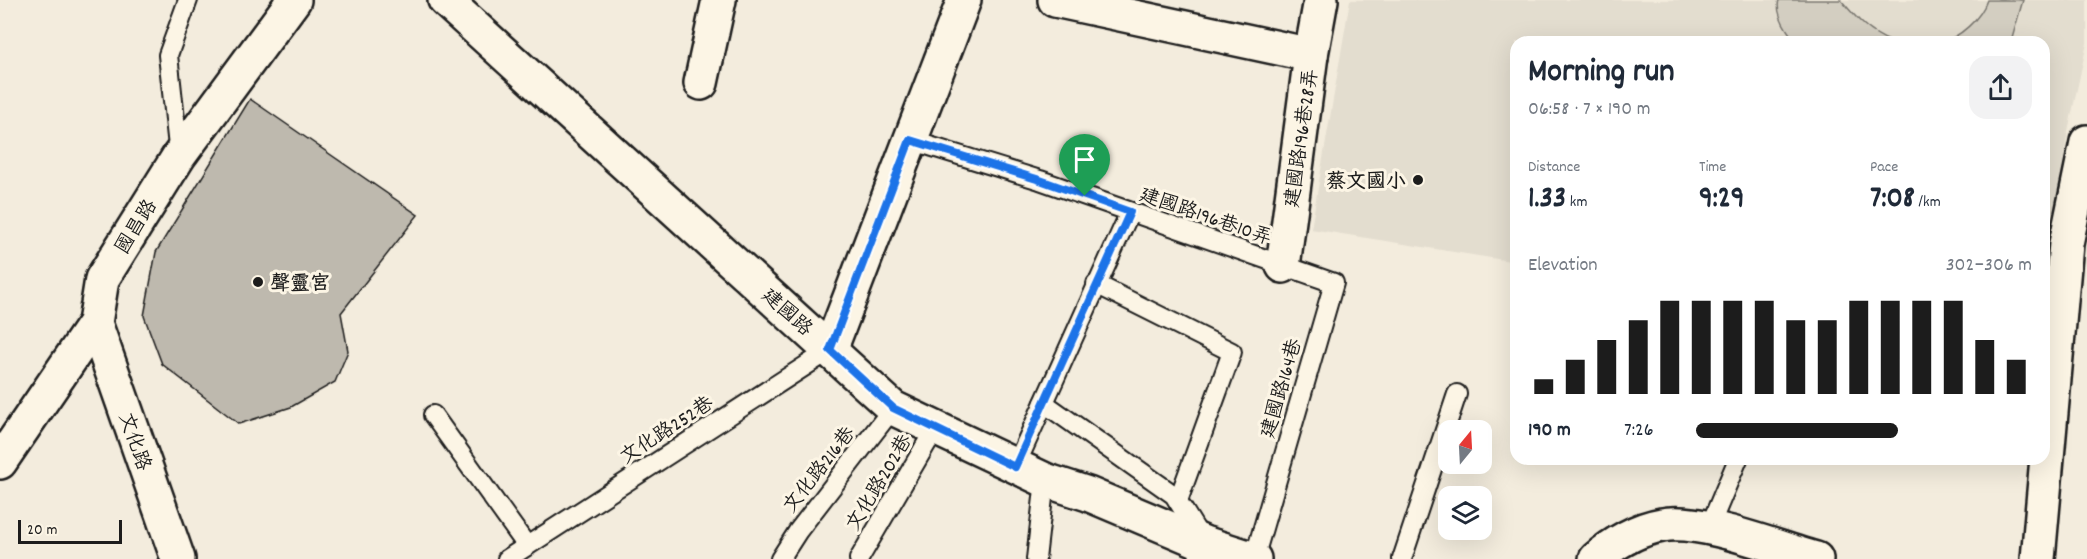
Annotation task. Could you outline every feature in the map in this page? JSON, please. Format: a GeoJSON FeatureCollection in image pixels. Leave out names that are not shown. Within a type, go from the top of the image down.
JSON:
{"type":"FeatureCollection","features":[{"type":"Feature","properties":{"kind":"street","name":"國昌路"},"geometry":{"type":"LineString","coordinates":[[0,462],[95,323],[102,279],[179,156],[294,0]]}},
{"type":"Feature","properties":{"kind":"street","name":"建國路"},"geometry":{"type":"LineString","coordinates":[[445,0],[893,408],[1015,467],[1088,494],[1201,551],[1254,559]]}},
{"type":"Feature","properties":{"kind":"street"},"geometry":{"type":"LineString","coordinates":[[701,82],[719,0]]}},
{"type":"Feature","properties":{"kind":"street"},"geometry":{"type":"LineString","coordinates":[[830,350],[964,0]]}},
{"type":"Feature","properties":{"kind":"street","name":"建國路196巷28弄"},"geometry":{"type":"LineString","coordinates":[[1055,0],[1311,55],[1282,266]]}},
{"type":"Feature","properties":{"kind":"street"},"geometry":{"type":"LineString","coordinates":[[1311,55],[1321,0]]}},
{"type":"Feature","properties":{"kind":"street"},"geometry":{"type":"LineString","coordinates":[[2050,366],[2076,246],[2087,142]]}},
{"type":"Feature","properties":{"kind":"street","name":"文化路"},"geometry":{"type":"LineString","coordinates":[[95,323],[178,559]]}},
{"type":"Feature","properties":{"kind":"street"},"geometry":{"type":"LineString","coordinates":[[2046,558],[2047,465]]}},
{"type":"Feature","properties":{"kind":"street"},"geometry":{"type":"LineString","coordinates":[[1596,559],[1610,547],[1662,525],[1698,525],[1816,559]]}},
{"type":"Feature","properties":{"kind":"lane"},"geometry":{"type":"LineString","coordinates":[[179,156],[168,55],[188,0]]}},
{"type":"Feature","properties":{"kind":"lane","name":"建國路196巷10弄"},"geometry":{"type":"LineString","coordinates":[[910,140],[1040,180],[1282,266]]}},
{"type":"Feature","properties":{"kind":"lane"},"geometry":{"type":"LineString","coordinates":[[1015,467],[1130,212]]}},
{"type":"Feature","properties":{"kind":"lane","name":"建國路164巷"},"geometry":{"type":"LineString","coordinates":[[1254,559],[1334,283],[1282,266]]}},
{"type":"Feature","properties":{"kind":"lane"},"geometry":{"type":"LineString","coordinates":[[1096,284],[1232,352],[1178,501]]}},
{"type":"Feature","properties":{"kind":"lane","name":"文化路252巷"},"geometry":{"type":"LineString","coordinates":[[507,559],[830,350]]}},
{"type":"Feature","properties":{"kind":"lane"},"geometry":{"type":"LineString","coordinates":[[1402,559],[1457,394]]}},
{"type":"Feature","properties":{"kind":"lane"},"geometry":{"type":"LineString","coordinates":[[1044,403],[1174,495],[1201,551]]}},
{"type":"Feature","properties":{"kind":"lane","name":"文化路216巷"},"geometry":{"type":"LineString","coordinates":[[780,559],[798,531],[893,408]]}},
{"type":"Feature","properties":{"kind":"lane"},"geometry":{"type":"LineString","coordinates":[[433,415],[527,546]]}},
{"type":"Feature","properties":{"kind":"lane","name":"文化路202巷"},"geometry":{"type":"LineString","coordinates":[[859,559],[935,429]]}},
{"type":"Feature","properties":{"kind":"lane"},"geometry":{"type":"LineString","coordinates":[[1708,528],[1734,465]]}},
{"type":"Feature","properties":{"kind":"lane"},"geometry":{"type":"LineString","coordinates":[[1036,559],[1045,480]]}},
{"type":"Feature","properties":{"kind":"shaded area","name":"蔡文國小"},"geometry":{"type":"Polygon","coordinates":[[[1350,0],[2087,0],[2087,43],[2068,131],[2050,248],[2050,36],[1510,36],[1510,261],[1311,229],[1350,0]]]}},
{"type":"Feature","properties":{"kind":"shaded area"},"geometry":{"type":"Polygon","coordinates":[[[1779,0],[1841,0],[1864,25],[1881,36],[1792,36],[1780,16],[1779,0]]]}},
{"type":"Feature","properties":{"kind":"shaded area"},"geometry":{"type":"Polygon","coordinates":[[[1987,0],[2023,0],[2013,36],[1956,36],[1975,20],[1987,0]]]}},
{"type":"Feature","properties":{"kind":"building","name":"聲靈宮"},"geometry":{"type":"Polygon","coordinates":[[[250,99],[418,215],[341,313],[348,351],[335,382],[291,407],[239,424],[162,364],[144,316],[156,252],[250,99]]]}},
{"type":"Feature","properties":{"kind":"place","name":"蔡文國小"},"geometry":{"type":"Point","coordinates":[1418,180]}},
{"type":"Feature","properties":{"kind":"place","name":"聲靈宮"},"geometry":{"type":"Point","coordinates":[258,282]}},
{"type":"Feature","properties":{"kind":"route"},"geometry":{"type":"LineString","coordinates":[[910,140],[1085,196],[1130,212],[1015,467],[893,408],[830,350],[910,140]]}}]}
